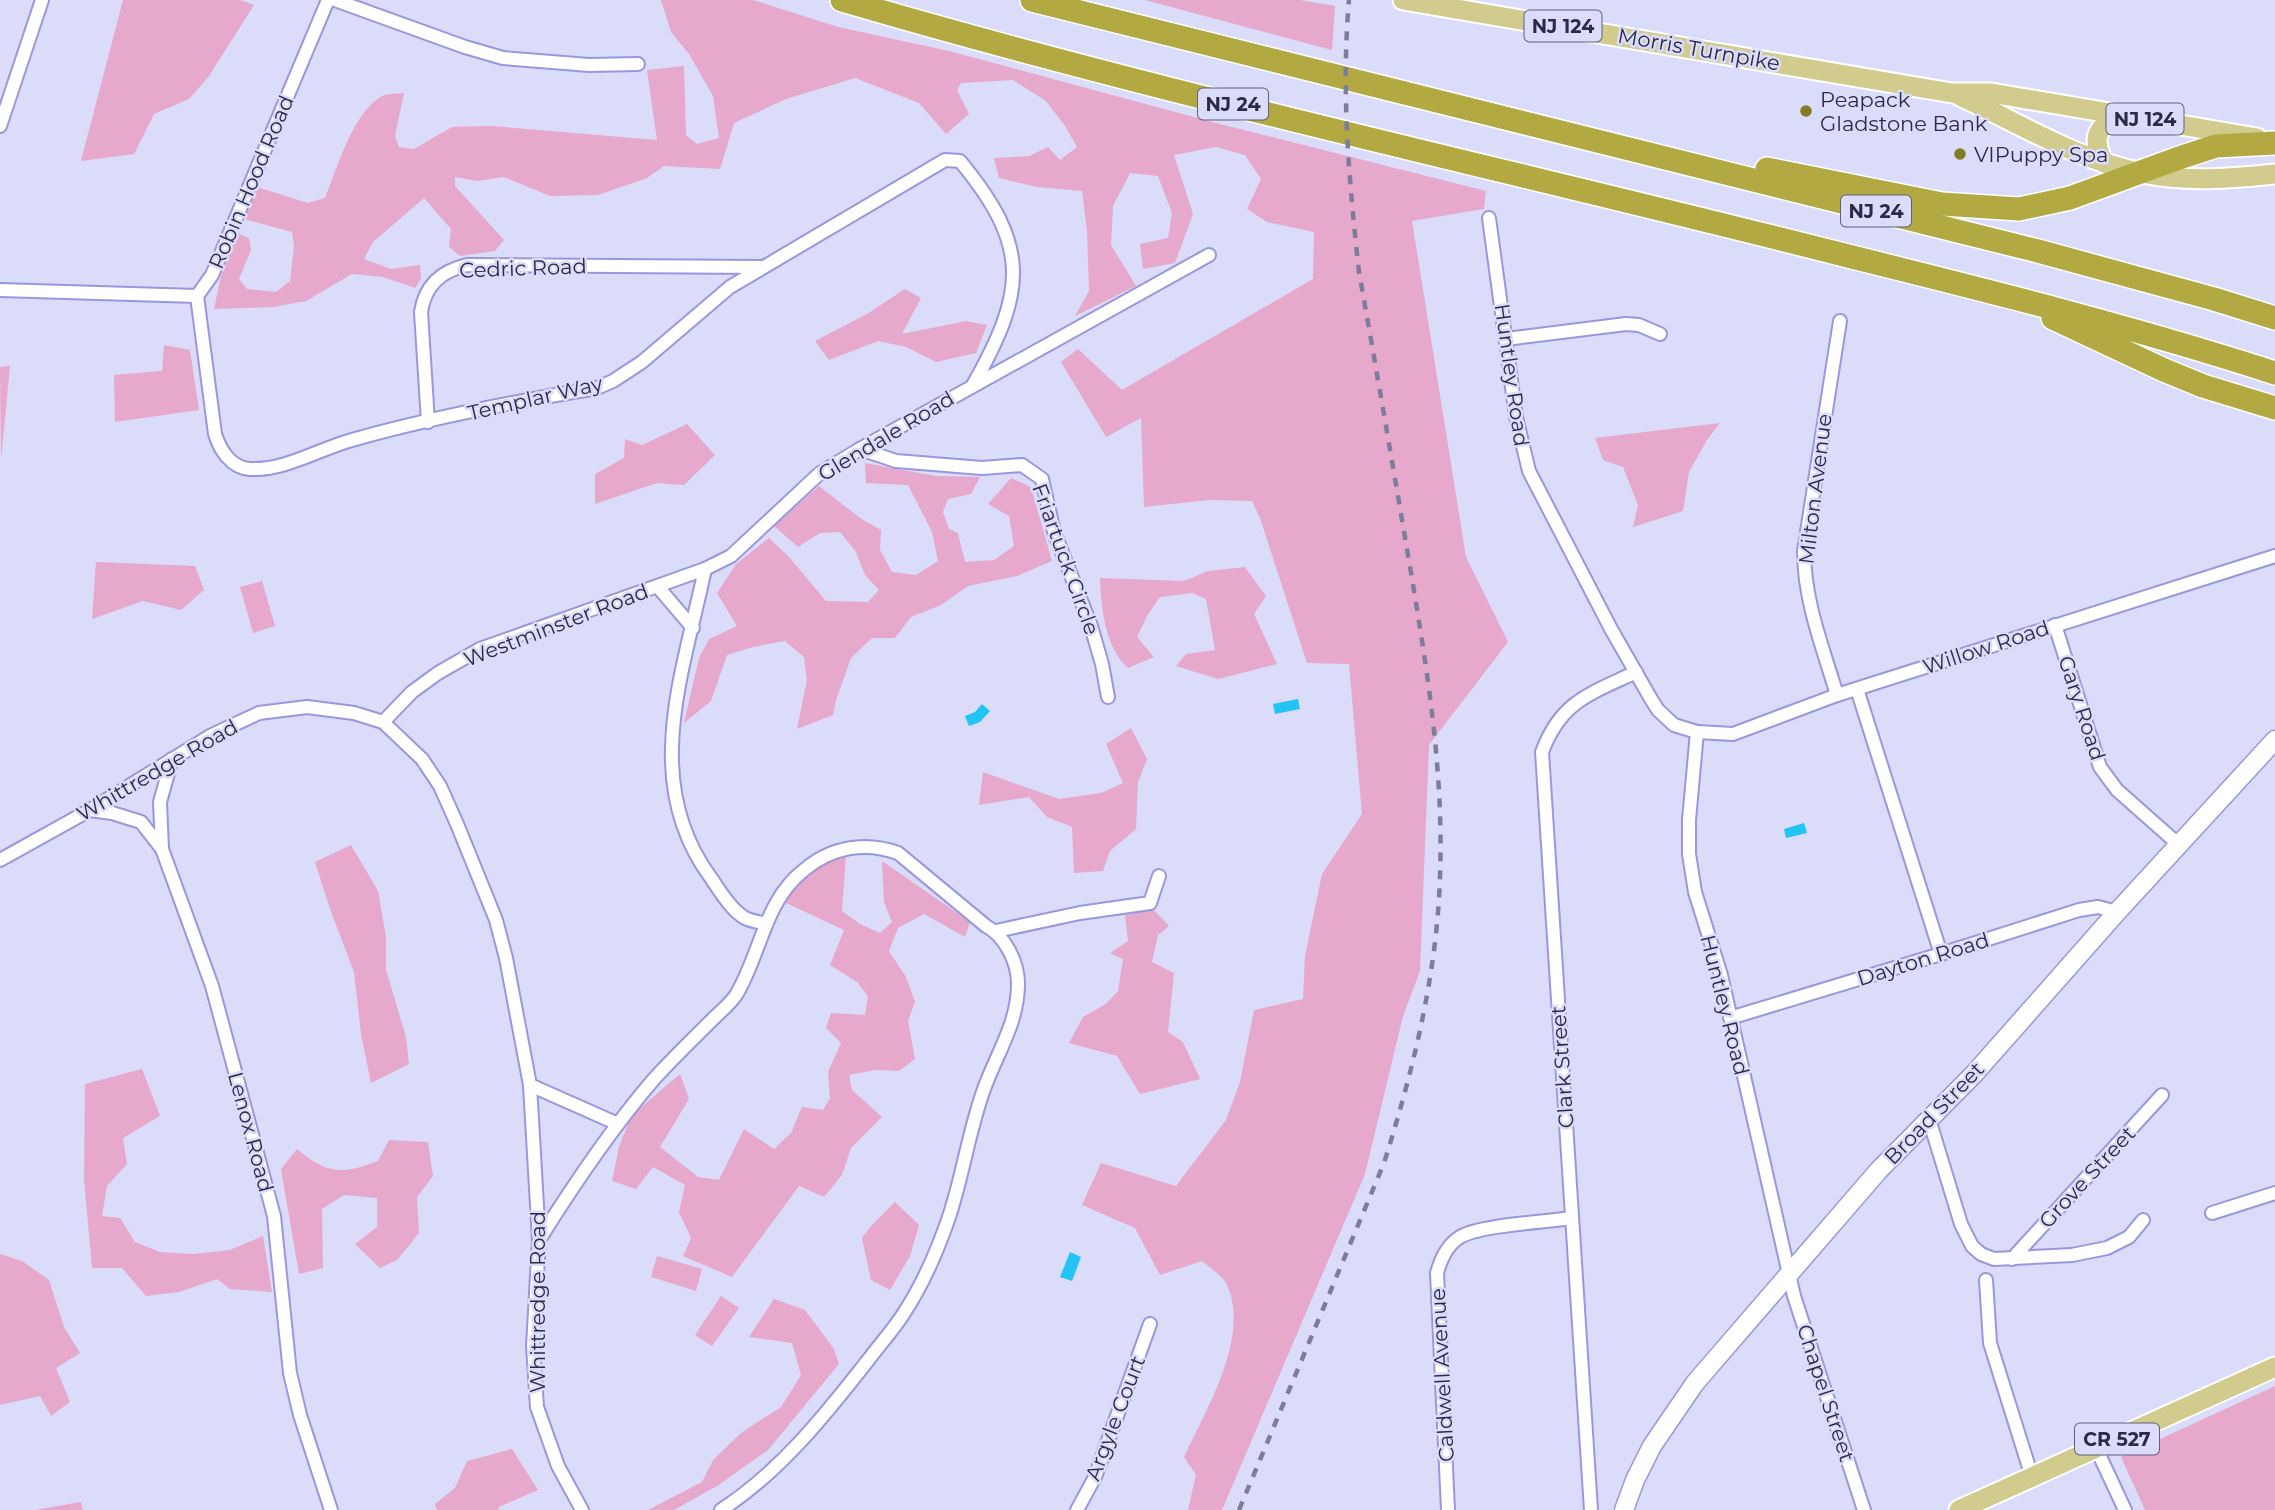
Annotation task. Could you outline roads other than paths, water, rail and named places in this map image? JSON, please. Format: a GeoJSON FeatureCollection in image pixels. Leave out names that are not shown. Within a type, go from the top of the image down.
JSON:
{"type":"FeatureCollection","features":[{"type":"Feature","properties":{"kind":"highway","name":"NJ 24"},"geometry":{"type":"LineString","coordinates":[[842,0],[1041,57],[2006,295],[2175,341],[2275,373]]}},
{"type":"Feature","properties":{"kind":"highway","name":"NJ 24"},"geometry":{"type":"LineString","coordinates":[[1032,0],[2038,251],[2275,318]]}},
{"type":"Feature","properties":{"kind":"highway"},"geometry":{"type":"LineString","coordinates":[[1476,112],[1928,201],[1980,208],[2019,209],[2045,205],[2216,146],[2275,142]]}},
{"type":"Feature","properties":{"kind":"highway"},"geometry":{"type":"LineString","coordinates":[[2006,295],[2164,370],[2203,386],[2275,408]]}},
{"type":"Feature","properties":{"kind":"main road","name":"Morris Turnpike"},"geometry":{"type":"LineString","coordinates":[[1403,0],[1952,93],[1991,93],[2275,142]]}},
{"type":"Feature","properties":{"kind":"main road","name":"Morris Turnpike"},"geometry":{"type":"LineString","coordinates":[[1952,93],[2104,163],[2139,173],[2219,180],[2275,174]]}},
{"type":"Feature","properties":{"kind":"main road"},"geometry":{"type":"LineString","coordinates":[[2104,163],[2096,145],[2098,132],[2106,124],[2126,116]]}},
{"type":"Feature","properties":{"kind":"main road","name":"Broad Street"},"geometry":{"type":"LineString","coordinates":[[1625,1510],[1635,1480],[1652,1446],[1695,1383],[1879,1170],[1974,1074],[2178,844],[2275,740]]}},
{"type":"Feature","properties":{"kind":"main road","name":"CR 527"},"geometry":{"type":"LineString","coordinates":[[1959,1510],[2275,1367]]}},
{"type":"Feature","properties":{"kind":"street"},"geometry":{"type":"LineString","coordinates":[[0,126],[42,0]]}},
{"type":"Feature","properties":{"kind":"street","name":"Robin Hood Road"},"geometry":{"type":"LineString","coordinates":[[197,296],[212,275],[328,0]]}},
{"type":"Feature","properties":{"kind":"street"},"geometry":{"type":"LineString","coordinates":[[335,0],[503,58],[589,65],[638,64]]}},
{"type":"Feature","properties":{"kind":"street","name":"Templar Way"},"geometry":{"type":"LineString","coordinates":[[197,296],[215,434],[224,453],[240,468],[258,469],[351,440],[597,388],[613,381],[642,362],[730,287],[760,267],[945,160],[952,159],[960,161],[992,203],[1004,230],[1014,278],[1004,325],[973,385]]}},
{"type":"Feature","properties":{"kind":"street","name":"Huntley Road"},"geometry":{"type":"LineString","coordinates":[[1489,218],[1516,416],[1529,471],[1611,629],[1651,699],[1674,725],[1697,732],[1689,820],[1689,854],[1695,892],[1721,975],[1789,1275]]}},
{"type":"Feature","properties":{"kind":"street","name":"Glendale Road"},"geometry":{"type":"LineString","coordinates":[[705,569],[731,556],[820,473],[1209,255]]}},
{"type":"Feature","properties":{"kind":"street","name":"Cedric Road"},"geometry":{"type":"LineString","coordinates":[[428,422],[421,312],[432,284],[452,268],[467,265],[760,267]]}},
{"type":"Feature","properties":{"kind":"street"},"geometry":{"type":"LineString","coordinates":[[0,290],[197,296]]}},
{"type":"Feature","properties":{"kind":"street","name":"Milton Avenue"},"geometry":{"type":"LineString","coordinates":[[1837,695],[1804,578],[1804,551],[1839,321]]}},
{"type":"Feature","properties":{"kind":"street"},"geometry":{"type":"LineString","coordinates":[[1506,339],[1626,324],[1639,325],[1660,334]]}},
{"type":"Feature","properties":{"kind":"street","name":"Friartuck Circle"},"geometry":{"type":"LineString","coordinates":[[860,449],[896,461],[982,468],[1022,465],[1042,480],[1054,532],[1095,639],[1108,697]]}},
{"type":"Feature","properties":{"kind":"street","name":"Willow Road"},"geometry":{"type":"LineString","coordinates":[[1697,732],[1733,734],[1837,695],[2275,556]]}},
{"type":"Feature","properties":{"kind":"street"},"geometry":{"type":"LineString","coordinates":[[705,569],[675,712],[670,756],[674,799],[690,844],[706,872],[745,918],[766,924]]}},
{"type":"Feature","properties":{"kind":"street","name":"Westminster Road"},"geometry":{"type":"LineString","coordinates":[[383,722],[412,692],[438,673],[480,649],[705,569]]}},
{"type":"Feature","properties":{"kind":"street"},"geometry":{"type":"LineString","coordinates":[[658,587],[693,628]]}},
{"type":"Feature","properties":{"kind":"street","name":"Gary Road"},"geometry":{"type":"LineString","coordinates":[[2055,625],[2100,767],[2117,790],[2178,844]]}},
{"type":"Feature","properties":{"kind":"street","name":"Clark Street"},"geometry":{"type":"LineString","coordinates":[[1591,1510],[1542,752],[1556,722],[1565,711],[1578,701],[1636,672]]}},
{"type":"Feature","properties":{"kind":"street"},"geometry":{"type":"LineString","coordinates":[[1857,689],[1941,954]]}},
{"type":"Feature","properties":{"kind":"street","name":"Whittredge Road"},"geometry":{"type":"LineString","coordinates":[[0,860],[90,810],[236,722],[259,713],[307,707],[334,709],[383,722],[422,759],[440,786],[496,920],[514,997],[530,1085],[539,1240],[533,1346],[537,1407],[558,1466],[582,1510]]}},
{"type":"Feature","properties":{"kind":"street","name":"Lenox Road"},"geometry":{"type":"LineString","coordinates":[[172,759],[160,802],[162,849],[212,986],[274,1216],[290,1373],[300,1415],[331,1510]]}},
{"type":"Feature","properties":{"kind":"street"},"geometry":{"type":"LineString","coordinates":[[90,810],[113,813],[141,822],[162,849]]}},
{"type":"Feature","properties":{"kind":"street"},"geometry":{"type":"LineString","coordinates":[[539,1240],[564,1199],[654,1079],[734,997],[781,893],[817,860],[849,847],[866,845],[898,853],[986,926],[996,931],[1009,949],[1018,981],[1015,1018],[984,1089],[949,1217],[921,1282],[904,1314],[824,1413],[751,1491],[721,1510]]}},
{"type":"Feature","properties":{"kind":"street"},"geometry":{"type":"LineString","coordinates":[[996,931],[1150,903],[1158,876]]}},
{"type":"Feature","properties":{"kind":"street","name":"Dayton Road"},"geometry":{"type":"LineString","coordinates":[[1730,1018],[2079,910],[2098,907],[2117,912]]}},
{"type":"Feature","properties":{"kind":"street"},"geometry":{"type":"LineString","coordinates":[[530,1085],[618,1124]]}},
{"type":"Feature","properties":{"kind":"street","name":"Grove Street"},"geometry":{"type":"LineString","coordinates":[[2012,1259],[2162,1095]]}},
{"type":"Feature","properties":{"kind":"street"},"geometry":{"type":"LineString","coordinates":[[1929,1119],[1966,1236],[1981,1254],[1994,1259],[2012,1259],[2073,1255],[2107,1248],[2129,1237],[2143,1220]]}},
{"type":"Feature","properties":{"kind":"street"},"geometry":{"type":"LineString","coordinates":[[2212,1213],[2275,1193]]}},
{"type":"Feature","properties":{"kind":"street","name":"Caldwell Avenue"},"geometry":{"type":"LineString","coordinates":[[1448,1510],[1437,1273],[1439,1262],[1451,1245],[1468,1234],[1572,1218]]}},
{"type":"Feature","properties":{"kind":"street","name":"Chapel Street"},"geometry":{"type":"LineString","coordinates":[[1789,1275],[1864,1510]]}},
{"type":"Feature","properties":{"kind":"street"},"geometry":{"type":"LineString","coordinates":[[1986,1280],[1990,1343],[2032,1477]]}},
{"type":"Feature","properties":{"kind":"street","name":"Argyle Court"},"geometry":{"type":"LineString","coordinates":[[1077,1510],[1095,1477],[1150,1324]]}},
{"type":"Feature","properties":{"kind":"street"},"geometry":{"type":"LineString","coordinates":[[2096,1448],[2126,1510]]}},
{"type":"Feature","properties":{"kind":"water"},"geometry":{"type":"Polygon","coordinates":[[[1298,699],[1300,709],[1275,714],[1273,704],[1298,699]]]}},
{"type":"Feature","properties":{"kind":"water"},"geometry":{"type":"Polygon","coordinates":[[[982,704],[990,711],[980,722],[969,726],[965,716],[975,712],[982,704]]]}},
{"type":"Feature","properties":{"kind":"water"},"geometry":{"type":"Polygon","coordinates":[[[1804,823],[1807,833],[1786,838],[1784,829],[1804,823]]]}},
{"type":"Feature","properties":{"kind":"water"},"geometry":{"type":"Polygon","coordinates":[[[1070,1252],[1081,1257],[1072,1281],[1060,1277],[1070,1252]]]}},
{"type":"Feature","properties":{"kind":"railway"},"geometry":{"type":"LineString","coordinates":[[1239,1510],[1384,1163],[1422,1022],[1438,913],[1441,836],[1432,715],[1415,595],[1355,238],[1346,102],[1349,0]]}},
{"type":"Feature","properties":{"kind":"place","name":"Peapack Gladstone Bank"},"geometry":{"type":"Point","coordinates":[1806,111]}},
{"type":"Feature","properties":{"kind":"place","name":"VIPuppy Spa"},"geometry":{"type":"Point","coordinates":[1960,154]}}]}
